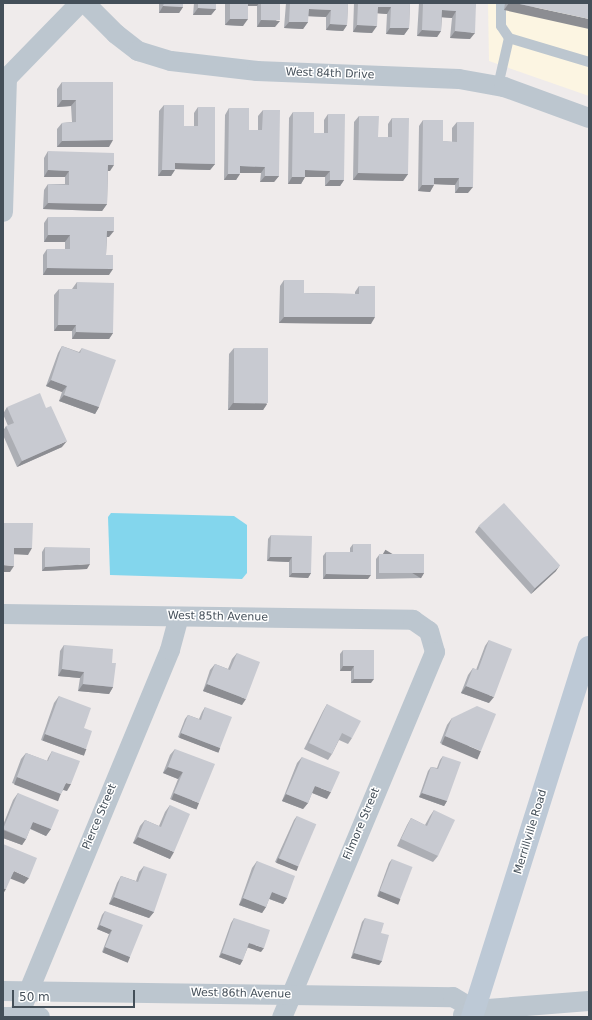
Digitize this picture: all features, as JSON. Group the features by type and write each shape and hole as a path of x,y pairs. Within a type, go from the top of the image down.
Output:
{"street":[{"path":"3,212 5,78 80,3"},
{"name":"West 84th Drive","path":"85,3 116,34 138,51 171,61 257,71 459,79 498,86 589,118"},
{"name":"West 85th Avenue","path":"3,614 414,620 429,631"},
{"name":"Pierce Street","path":"18,1017 170,650 179,617"},
{"name":"Filmore Street","path":"282,1017 435,652 429,631"},
{"name":"Merrillville Road","path":"469,1015 589,647"},
{"name":"West 86th Avenue","path":"3,992 453,997 469,1015"},
{"path":"469,1015 589,1001"},
{"path":"3,1017 40,1017"}],"lane":[{"path":"501,3 501,26 510,38 589,62"},
{"path":"498,86 510,38"}],"shaded area":[{"path":"488,3 589,3 589,96 489,61"}],"water":[{"path":"111,513 234,516 247,525 247,573 242,579 110,575 108,517"}],"building":[{"path":"164,3 183,3 183,7 163,6"},
{"path":"198,3 216,3 216,9 198,8"},
{"path":"230,3 248,3 248,19 230,19"},
{"path":"261,3 280,3 280,20 261,20"},
{"path":"290,3 348,3 347,25 330,24 331,10 309,9 308,22 289,22"},
{"path":"358,3 410,3 409,28 390,28 391,7 378,7 377,26 357,25"},
{"path":"423,3 476,3 475,33 455,31 456,11 442,10 441,31 422,30"},
{"path":"515,3 589,3 589,19"},
{"path":"62,82 113,82 113,140 62,141 62,123 76,122 76,100 62,100"},
{"path":"164,105 184,105 184,126 198,126 198,107 215,107 215,164 175,163 175,170 162,170"},
{"path":"229,108 249,108 249,130 262,130 263,110 280,110 279,176 265,176 265,167 240,166 240,174 228,174"},
{"path":"293,112 314,112 314,133 328,133 328,114 345,114 344,180 330,180 330,171 305,170 305,177 292,177"},
{"path":"359,116 379,116 378,137 392,137 392,118 409,118 408,174 358,173"},
{"path":"423,120 443,120 443,141 457,142 457,122 474,122 473,187 459,187 459,178 434,178 434,185 422,185"},
{"path":"48,151 114,153 114,165 108,165 107,204 48,203 48,184 69,185 69,171 48,170"},
{"path":"48,217 114,217 114,231 107,231 106,255 113,255 113,269 47,268 47,249 70,249 70,235 48,235"},
{"path":"284,280 304,280 304,293 359,294 359,286 375,286 375,317 284,317"},
{"path":"77,282 114,283 113,333 76,332 76,325 58,325 59,289 77,289"},
{"path":"62,346 80,353 82,348 116,360 99,407 64,395 67,386 51,380"},
{"path":"234,348 268,348 268,403 234,403"},
{"path":"40,393 46,408 51,406 67,441 22,461 6,426 14,423 7,407"},
{"path":"504,503 560,565 535,588 479,526"},
{"path":"3,523 33,523 32,548 14,548 14,566 3,565"},
{"path":"271,535 312,536 311,573 292,573 292,557 270,557"},
{"path":"353,544 371,544 371,575 326,574 326,552 353,552"},
{"path":"45,547 90,548 90,564 45,567"},
{"path":"379,554 424,554 424,573 379,573"},
{"path":"489,640 512,649 494,697 466,686 473,668 478,670"},
{"path":"64,645 113,649 112,663 116,663 113,687 83,684 84,672 62,669"},
{"path":"343,650 374,650 374,679 354,679 354,666 343,666"},
{"path":"237,653 260,662 246,699 207,684 215,664 230,670"},
{"path":"59,696 91,708 84,728 92,731 86,749 45,734"},
{"path":"327,704 361,721 352,738 342,733 332,754 309,743"},
{"path":"477,706 496,714 481,751 445,736 452,718"},
{"path":"205,707 232,717 220,748 181,733 188,715 201,720"},
{"path":"175,749 215,764 199,803 174,793 183,772 168,767"},
{"path":"52,751 80,761 71,784 66,783 61,794 17,777 26,753 48,761"},
{"path":"443,756 461,762 447,801 422,793 431,767 438,769"},
{"path":"302,757 340,772 331,792 315,786 308,803 286,794"},
{"path":"18,793 59,810 51,829 33,822 26,839 3,829"},
{"path":"170,805 190,814 174,852 138,837 145,820 161,827"},
{"path":"434,810 455,820 438,856 401,839 411,818 427,826"},
{"path":"297,816 316,824 298,867 279,858"},
{"path":"3,844 37,858 29,878 14,871 6,889 3,888"},
{"path":"392,859 413,867 400,899 380,891"},
{"path":"257,861 295,876 287,898 272,892 266,907 243,898"},
{"path":"144,866 167,874 154,912 114,897 121,876 138,882"},
{"path":"105,911 143,925 130,957 105,947 112,930 100,925"},
{"path":"234,918 270,930 264,948 249,943 243,960 222,953"},
{"path":"365,918 384,923 381,933 389,935 382,961 354,953"}]}
